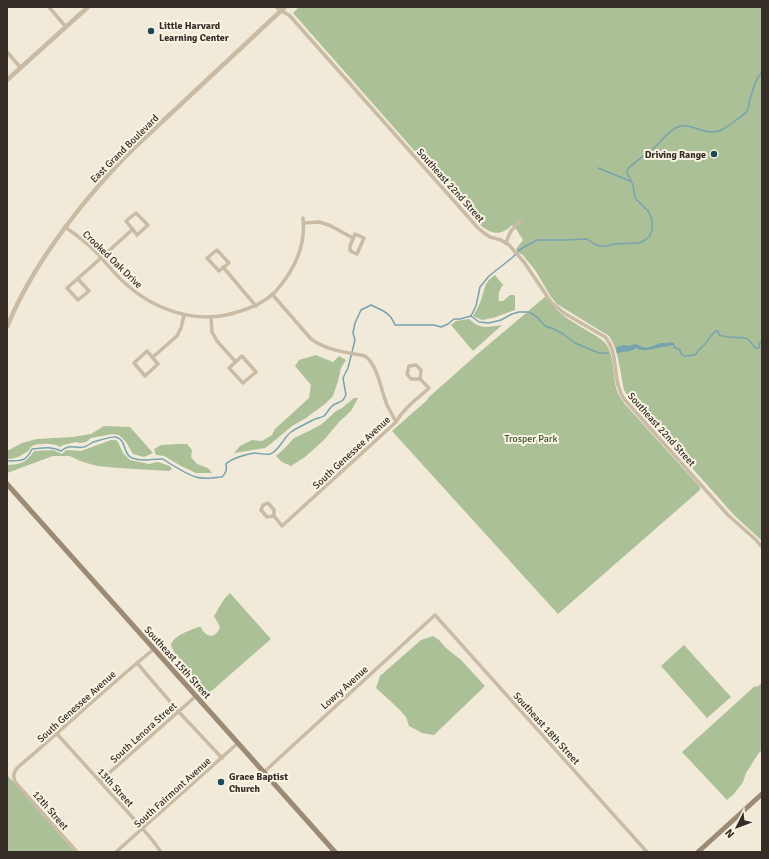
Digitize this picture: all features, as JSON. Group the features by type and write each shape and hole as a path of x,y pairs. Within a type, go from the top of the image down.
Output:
{"main road":[{"name":"Southeast 15th Street","path":"7,484 335,852"},
{"path":"698,852 762,794"}],"street":[{"path":"48,7 66,27"},
{"path":"7,80 88,7"},
{"name":"Southeast 22nd Street","path":"276,7 283,9 290,16 478,228 490,237 506,243 520,257 551,302 564,313 605,337 610,342 620,393 728,515 762,547"},
{"name":"East Grand Boulevard","path":"7,327 14,310 47,253 95,189 135,147 283,9"},
{"path":"7,52 21,68"},
{"path":"136,212 148,225 137,235 133,229 126,221 136,212"},
{"name":"Crooked Oak Drive","path":"65,227 82,238 126,285 145,299 166,309 184,315 211,317 236,313 256,306 263,302 283,283 296,262 302,243 304,232 303,218"},
{"path":"304,223 319,222 329,225 353,238"},
{"path":"506,243 510,232 515,225 520,222"},
{"path":"78,279 88,291 78,300 67,288 133,229"},
{"path":"355,234 364,238 357,254 350,250 353,238 355,234"},
{"path":"217,250 229,262 223,267 219,271 207,258 217,250"},
{"path":"223,267 256,306"},
{"path":"272,294 311,339 318,344 334,350 369,358 387,405 396,422"},
{"path":"153,357 177,336 181,328 184,315"},
{"path":"211,317 212,332 235,361"},
{"path":"147,351 153,357 158,364 145,376 134,363 147,351"},
{"path":"242,356 256,372 243,383 229,368 235,361 242,356"},
{"path":"416,365 421,370 420,379 411,379 407,374 409,366 416,365"},
{"name":"South Genessee Avenue","path":"274,516 282,526 396,422 404,410 429,388 420,379"},
{"name":"Lowry Avenue","path":"264,772 435,615"},
{"name":"Southeast 18th Street","path":"435,615 647,852"},
{"name":"South Genessee Avenue","path":"13,777 17,768 58,734 154,649"},
{"path":"137,663 178,712 222,758"},
{"name":"South Lenora Street","path":"100,781 196,696"},
{"name":"13th Street","path":"58,734 143,829 161,852"},
{"name":"South Fairmont Avenue","path":"116,852 238,743"},
{"name":"12th Street","path":"13,777 15,782 77,852"}],"green space":[{"path":"299,7 762,7 762,541 734,515 627,395 624,390 615,347 609,336 557,304 551,297 535,270 516,249 523,240 512,225 508,229 496,233 479,224 293,13"},
{"path":"495,275 503,285 499,292 499,301 503,301 510,295 514,295 515,310 493,318 482,320 473,316 485,286"},
{"name":"Trosper Park","path":"546,296 564,316 597,336 606,344 611,353 617,389 624,403 700,487 700,490 558,614 392,431 474,357"},
{"path":"469,319 477,325 484,327 502,325 473,351 451,325 456,321"},
{"path":"316,355 333,362 339,356 346,360 341,368 333,396 325,404 292,426 265,448 234,453 240,446 252,440 262,441 272,435 275,429 309,398 311,385 295,366 299,360"},
{"path":"354,398 358,398 351,411 339,422 324,440 305,457 291,466 282,462 276,456 294,438 322,424 336,411"},
{"path":"104,426 130,427 153,453 144,457 133,454 126,442 119,435 112,434 91,438 86,442 76,442 60,447 51,444 35,445 20,456 7,459 7,451 22,443 37,439 73,437 91,434"},
{"path":"111,440 116,440 118,442 123,453 130,460 149,464 158,462 170,466 172,469 169,471 97,466 80,461 70,456 53,456 7,473 7,465 23,462 29,458 34,451 53,450 62,454 66,450 81,451"},
{"path":"187,444 192,450 191,457 197,464 208,468 212,473 196,473 164,456 156,455 154,449 161,445"},
{"path":"230,593 271,639 208,694 201,684 191,676 187,667 174,652 171,645 178,636 198,627 201,627 207,635 212,636 216,634 220,627 214,616"},
{"path":"433,636 461,660 485,686 434,735 422,733 409,726 406,717 376,688 380,676 421,640"},
{"path":"684,645 731,697 707,718 661,666"},
{"path":"762,683 762,750 746,773 743,782 734,794 727,800 682,752 755,686 757,687"},
{"path":"7,775 75,852 7,852"}],"water":[{"path":"673,342 673,345 650,350 636,348 634,350 617,353 616,347 635,344 646,348 660,343"}],"waterway":[{"path":"7,461 25,459 32,449 50,448 61,451 67,447 84,447 93,442 116,437 122,441 127,454 132,458 144,460 163,459 188,474 199,478 206,478 222,477 226,471 226,464 231,460 247,454 270,454 279,447 291,432 314,419 324,416 332,406 344,399 346,395 343,378 348,368 355,340 353,333 355,323 361,310 371,305 391,317 395,325 434,325 441,327 454,319 471,316 476,306 480,287 489,276 513,257 519,250 537,240 587,239 596,245 608,246 614,244 639,243 649,237 652,230 652,219 648,211 635,198 633,185 627,170 635,162 651,151 677,127 686,126 712,132 723,129 735,121 747,111 755,82 762,72"},
{"path":"598,168 630,181"},
{"path":"471,316 479,322 489,323 501,320 519,312 529,312 537,317 545,326 563,334 575,343 599,353 608,353"},
{"path":"673,344 674,347 680,350 681,354 685,356 695,355 716,331 718,331 719,335 727,337 746,338 755,348 759,348 760,342 762,342"}],"place":[{"name":"Little Harvard Learning Center","path":"151,31"},
{"name":"Driving Range","path":"714,154"},
{"name":"Grace Baptist Church","path":"221,782"}]}
